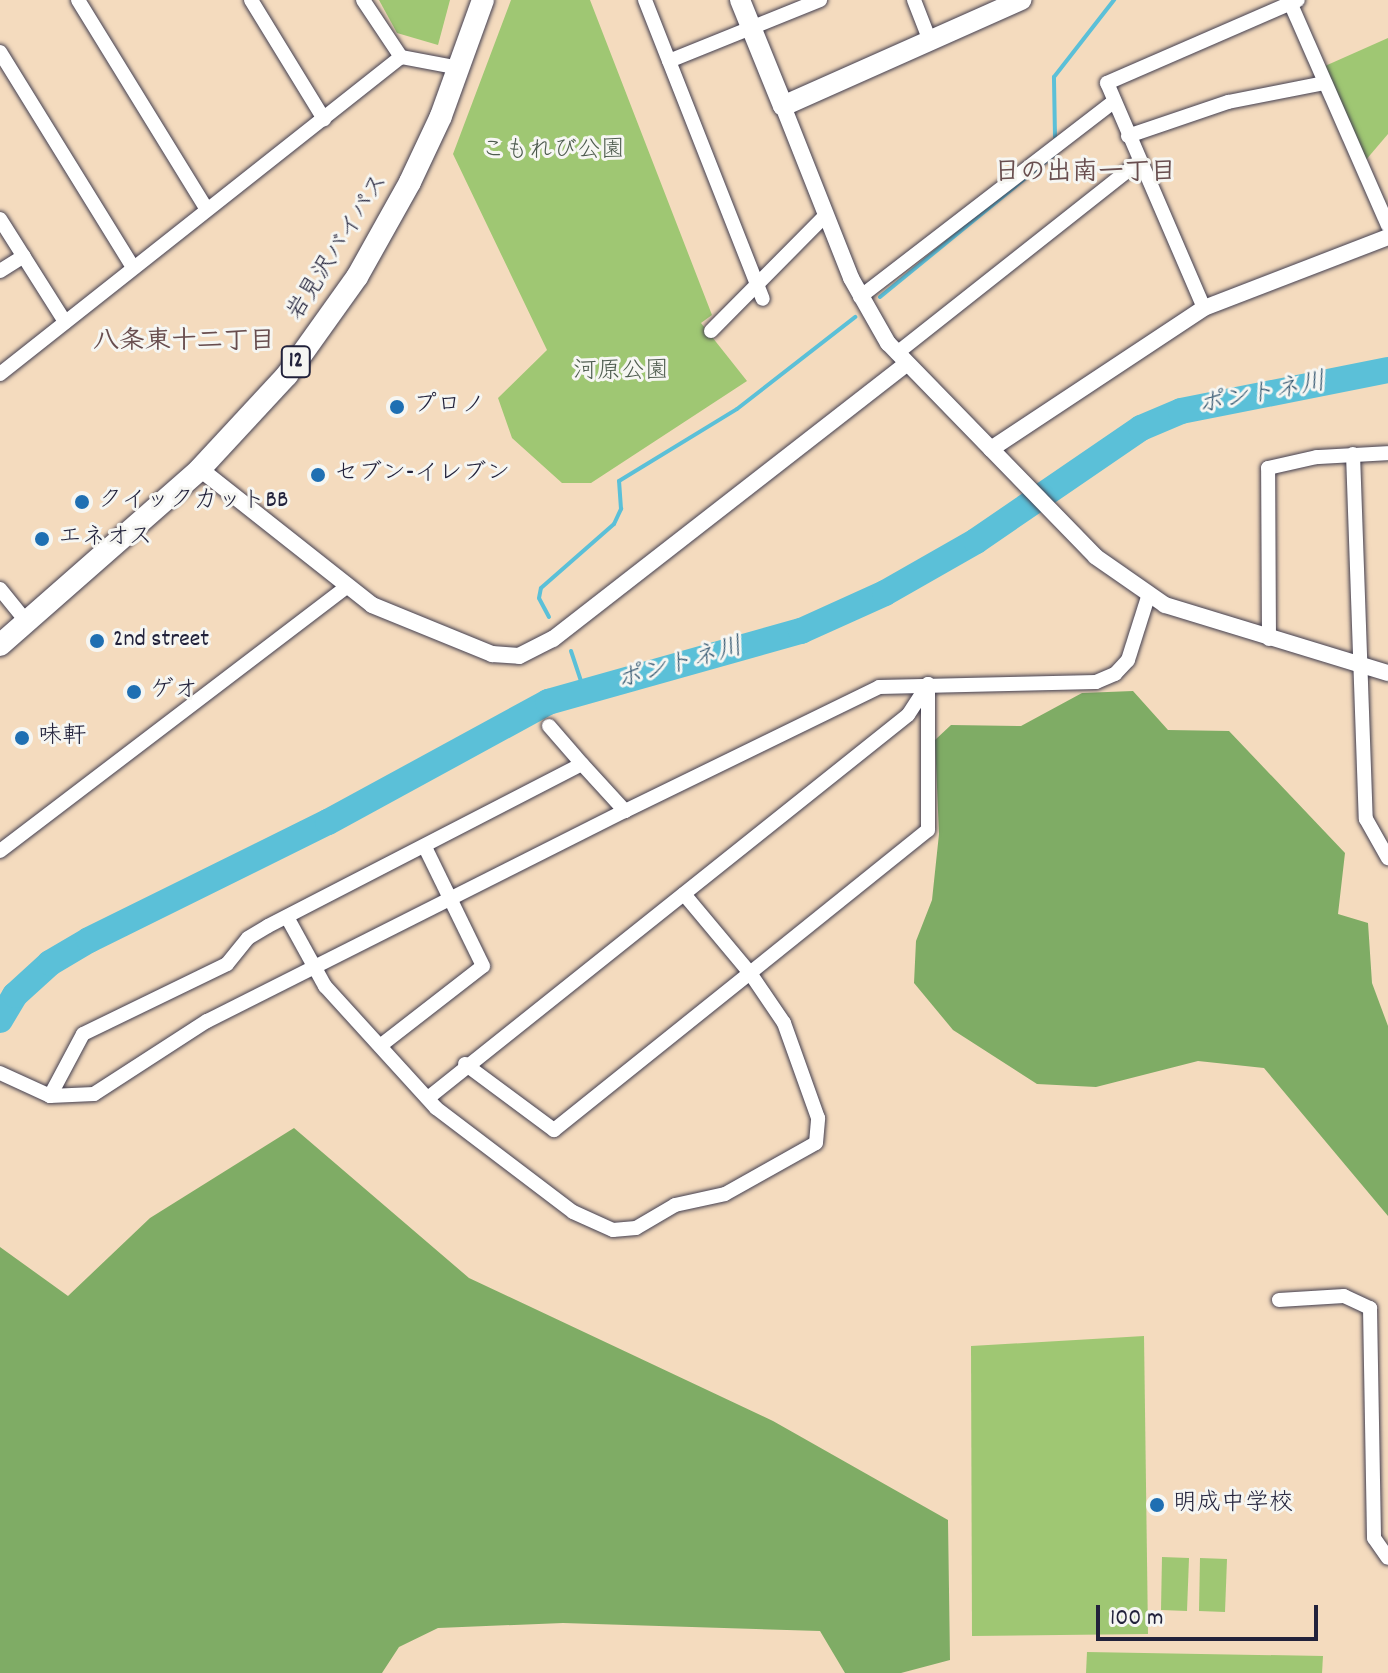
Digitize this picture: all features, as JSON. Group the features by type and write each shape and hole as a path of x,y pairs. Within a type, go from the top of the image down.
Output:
{"highway":[{"name":"岩見沢バイパス","path":"0,645 200,469 287,375 357,277 410,182 460,68 483,0"}],"main road":[{"path":"740,0 783,106 1021,0"}],"street":[{"path":"78,0 207,210"},
{"path":"251,0 324,119"},
{"path":"363,0 401,57 460,68"},
{"path":"645,0 760,292"},
{"path":"669,61 820,0"},
{"path":"914,0 930,41"},
{"path":"1204,308 1107,83 1292,1 1388,225"},
{"path":"0,52 133,267"},
{"path":"0,374 401,57"},
{"path":"1128,136 1228,102 1325,83"},
{"path":"860,297 1113,102"},
{"path":"783,106 860,297 902,358 1108,567 1148,597 1269,639 1388,673"},
{"path":"200,469 347,587 396,617 492,654 519,656 536,650 902,358 1139,162"},
{"path":"711,331 760,292 825,216"},
{"path":"0,219 65,322"},
{"path":"991,449 1204,308 1388,237"},
{"path":"0,271 24,256"},
{"path":"1269,639 1268,468 1353,454 1388,453"},
{"path":"1353,454 1358,664 1366,819 1388,858"},
{"path":"0,851 347,587"},
{"path":"0,589 26,621"},
{"path":"0,1073 50,1096 94,1094 176,1038 866,691 928,684 1107,679 1128,660 1148,597"},
{"path":"428,1098 465,1064 908,715 928,684"},
{"path":"465,1064 554,1130 928,830 928,684"},
{"path":"549,726 625,811"},
{"path":"50,1096 83,1034 227,964 248,938 582,764"},
{"path":"380,1046 483,966 425,847"},
{"path":"287,917 314,969 428,1098 573,1212 605,1228 636,1228 675,1205 725,1194 816,1143 819,1133 784,1023 750,973 684,894"},
{"path":"1279,1300 1344,1296 1361,1300 1370,1308 1374,1538 1388,1558"}],"green space":[{"path":"379,0 450,0 438,45 397,33"},
{"name":"こもれび公園","path":"511,0 590,0 712,315 701,323 747,381 591,483 562,483 512,438 498,398 547,350 453,154"},
{"path":"1388,38 1388,134 1365,161 1325,66"},
{"path":"1133,691 1168,730 1229,731 1345,853 1338,914 1368,923 1372,983 1388,1026 1388,1216 1264,1068 1198,1061 1096,1087 1037,1084 953,1030 914,983 916,941 932,900 939,834 935,740 951,725 1021,726 1082,693"},
{"path":"294,1128 469,1278 773,1421 948,1520 950,1660 901,1673 845,1673 820,1631 563,1623 438,1628 399,1647 382,1673 0,1673 0,1247 68,1296 150,1218"},
{"path":"1144,1336 1148,1634 972,1636 971,1346"},
{"path":"1162,1557 1189,1558 1187,1611 1161,1610"},
{"path":"1200,1558 1227,1559 1225,1612 1199,1611"},
{"path":"1087,1652 1323,1656 1322,1673 1086,1673"}],"waterway":[{"path":"1055,137 1054,77 1114,0"},
{"path":"880,297 1055,154"},
{"path":"549,617 539,598 541,588 614,524 621,509 619,481 737,409 855,317"},
{"name":"ポントネ川","path":"0,1020 15,995 50,963 89,940 328,822 548,702 801,631 885,593 976,541 1141,428 1181,411 1388,370"},
{"path":"571,651 584,690"}],"place":[{"name":"プロノ","path":"397,407"},
{"name":"セブン-イレブン","path":"318,475"},
{"name":"クイックカットBB","path":"82,502"},
{"name":"エネオス","path":"42,539"},
{"name":"2nd street","path":"97,641"},
{"name":"ゲオ","path":"134,692"},
{"name":"味軒","path":"22,738"},
{"name":"明成中学校","path":"1157,1505"}],"district":[{"name":"日の出南一丁目","path":"1085,174"},
{"name":"八条東十二丁目","path":"184,343"}],"park label":[{"name":"河原公園","path":"621,373"}]}
